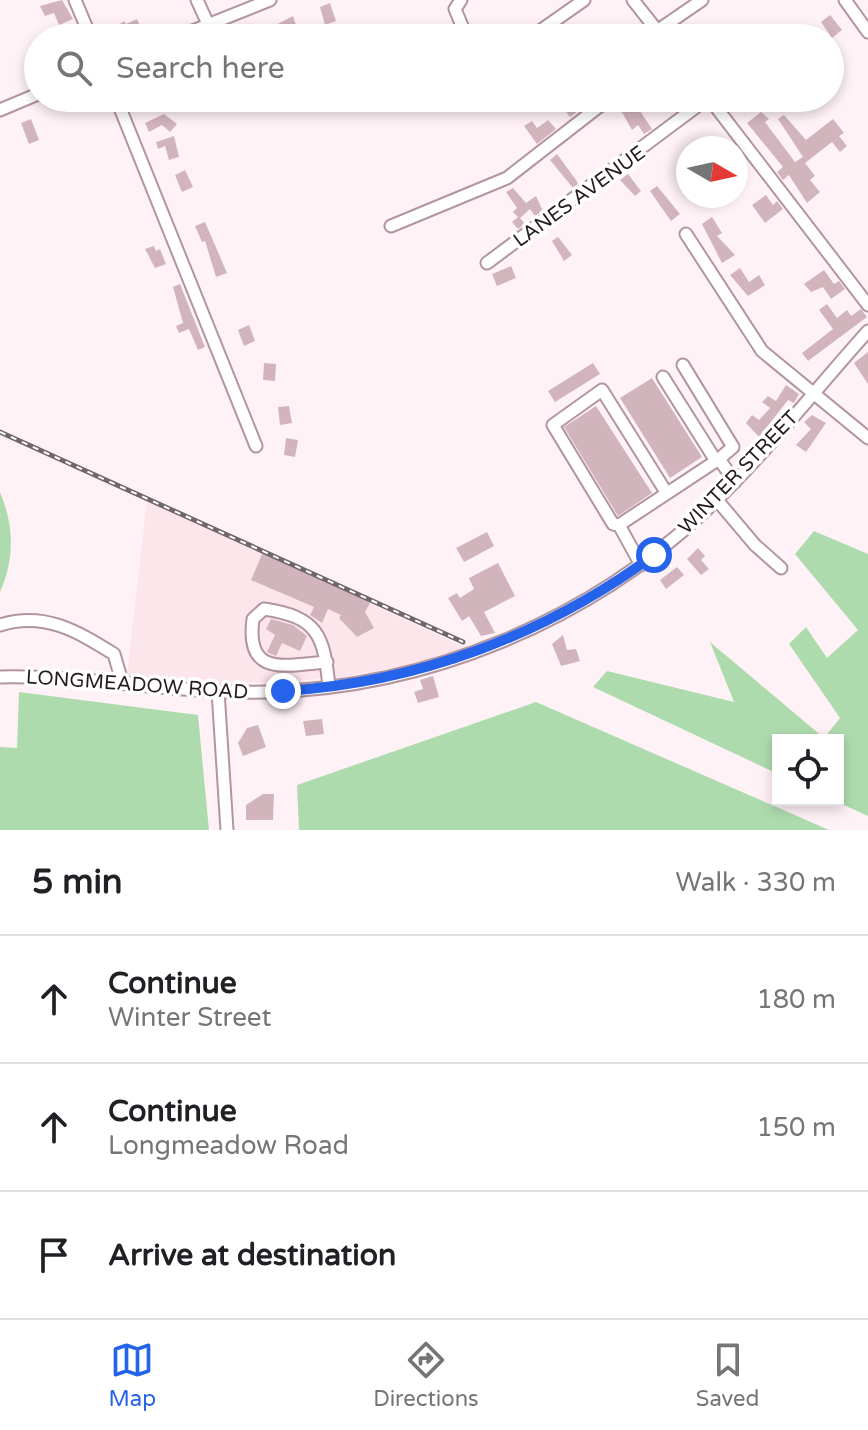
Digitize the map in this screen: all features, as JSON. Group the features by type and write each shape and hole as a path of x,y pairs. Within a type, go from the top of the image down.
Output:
{"street":[{"path":"75,0 85,24"},
{"path":"197,0 208,24 270,0"},
{"path":"461,0 455,9 461,24"},
{"path":"546,24 568,4 584,0"},
{"path":"633,0 652,24"},
{"path":"673,24 702,0"},
{"path":"845,0 868,32"},
{"path":"0,109 24,100"},
{"path":"122,112 256,446"},
{"path":"391,226 507,178 592,112"},
{"name":"LANES AVENUE","path":"487,263 689,112"},
{"path":"719,112 868,305"},
{"path":"686,234 762,351 868,438"},
{"name":"WINTER STREET","path":"462,656 541,624 641,565 735,482 868,331"},
{"path":"666,492 602,390 553,425 613,524 619,525 733,447 683,365"},
{"path":"663,377 735,482"},
{"path":"717,500 755,545 781,568"},
{"path":"619,525 641,565"},
{"path":"327,662 271,667 262,662 250,638 253,619 264,609 294,613 315,628 327,662 329,687"},
{"path":"0,625 23,619 62,625 114,654 121,678 128,684"},
{"name":"LONGMEADOW ROAD","path":"0,677 218,691 329,687 390,677 462,656"},
{"path":"218,691 227,830"}],"shaded area":[{"path":"147,500 468,649 408,665 337,678 218,684 127,675"}],"green space":[{"path":"0,492 8,517 11,542 8,567 0,592"},
{"path":"814,531 868,554 868,816 844,805 844,734 827,734 840,718 789,644 806,627 827,658 858,630 795,554"},
{"path":"710,642 819,734 772,734 772,771 593,687 607,671 734,702"},
{"path":"19,692 198,715 209,830 0,830 0,747 17,748"},
{"path":"536,702 829,830 299,830 297,785"}],"building":[{"path":"62,0 73,19 59,24 54,13 45,16 40,6"},
{"path":"330,3 336,21 325,24 320,7"},
{"path":"830,15 837,24 822,24"},
{"path":"293,16 296,24 278,24"},
{"path":"622,112 641,112 652,129 644,134 638,125 632,130"},
{"path":"761,112 769,119 765,122 795,162 803,157 778,119 784,115 806,140 833,119 844,133 839,136 847,146 840,152 832,142 805,163 815,176 810,180 820,192 807,203 789,175 783,180 777,172 783,167 747,123"},
{"path":"164,114 177,124 170,132 162,125 149,132 145,123"},
{"path":"31,119 39,140 29,144 21,123"},
{"path":"548,120 556,129 537,144 524,126 532,121 537,128"},
{"path":"174,136 179,157 169,160 165,146 158,149 156,142"},
{"path":"557,154 578,184 573,188 550,160"},
{"path":"185,170 193,187 182,192 175,175"},
{"path":"628,174 641,191 635,196 620,180"},
{"path":"657,186 680,214 671,221 650,191"},
{"path":"513,188 526,203 536,196 543,211 535,216 530,209 520,218 525,224 518,229 512,222 518,217 513,212 517,208 506,192"},
{"path":"766,195 773,205 777,201 783,209 765,223 752,205"},
{"path":"712,217 722,233 717,236 735,255 722,263 702,224"},
{"path":"205,222 227,273 216,277 205,241 202,242 195,226"},
{"path":"558,237 572,255 564,261 552,241"},
{"path":"154,246 156,251 160,249 166,264 155,268 145,249"},
{"path":"511,266 516,278 497,286 492,274"},
{"path":"740,268 749,282 759,275 765,285 748,296 730,275"},
{"path":"824,270 834,284 839,281 845,289 831,299 823,287 811,292 804,284"},
{"path":"180,284 205,347 198,350 189,329 179,333 176,326 183,323 173,287"},
{"path":"827,304 837,318 847,310 851,316 861,309 867,317 808,361 802,353 833,329 819,310"},
{"path":"249,325 255,341 244,346 238,330"},
{"path":"868,352 868,384 854,363"},
{"path":"264,363 276,364 275,381 263,380"},
{"path":"593,363 600,374 555,402 548,391"},
{"path":"652,378 702,457 670,478 620,398"},
{"path":"786,385 799,394 794,403 788,400 759,437 746,423 752,415 759,420 770,408 762,402 768,396 776,401"},
{"path":"289,406 292,423 280,425 278,407"},
{"path":"596,406 652,493 618,516 564,427"},
{"path":"812,415 826,423 806,452 796,445 811,429 804,422"},
{"path":"286,438 298,440 295,457 284,455"},
{"path":"487,532 494,546 464,562 456,548"},
{"path":"698,548 705,556 701,560 709,569 701,575 687,559"},
{"path":"263,552 363,597 370,603 365,612 374,628 357,637 339,618 341,615 328,609 322,623 310,615 314,607 251,580"},
{"path":"498,563 515,596 484,612 495,633 481,636 469,616 462,621 448,598 457,593 460,598 474,589 469,578"},
{"path":"677,567 684,575 666,589 660,580"},
{"path":"271,619 293,625 307,636 300,651 282,643 276,656 267,652 275,635 266,629"},
{"path":"563,635 567,650 576,649 580,661 561,666 552,644"},
{"path":"433,676 439,697 418,703 414,692 423,689 420,680"},
{"path":"322,719 324,734 306,736 303,721"},
{"path":"258,725 266,747 243,756 238,743 247,728"},
{"path":"263,794 274,794 273,820 246,820 246,805"}],"railway":[{"path":"0,432 463,642"}],"route":[{"path":"283,691 390,677 482,649 561,613 654,555"}]}
